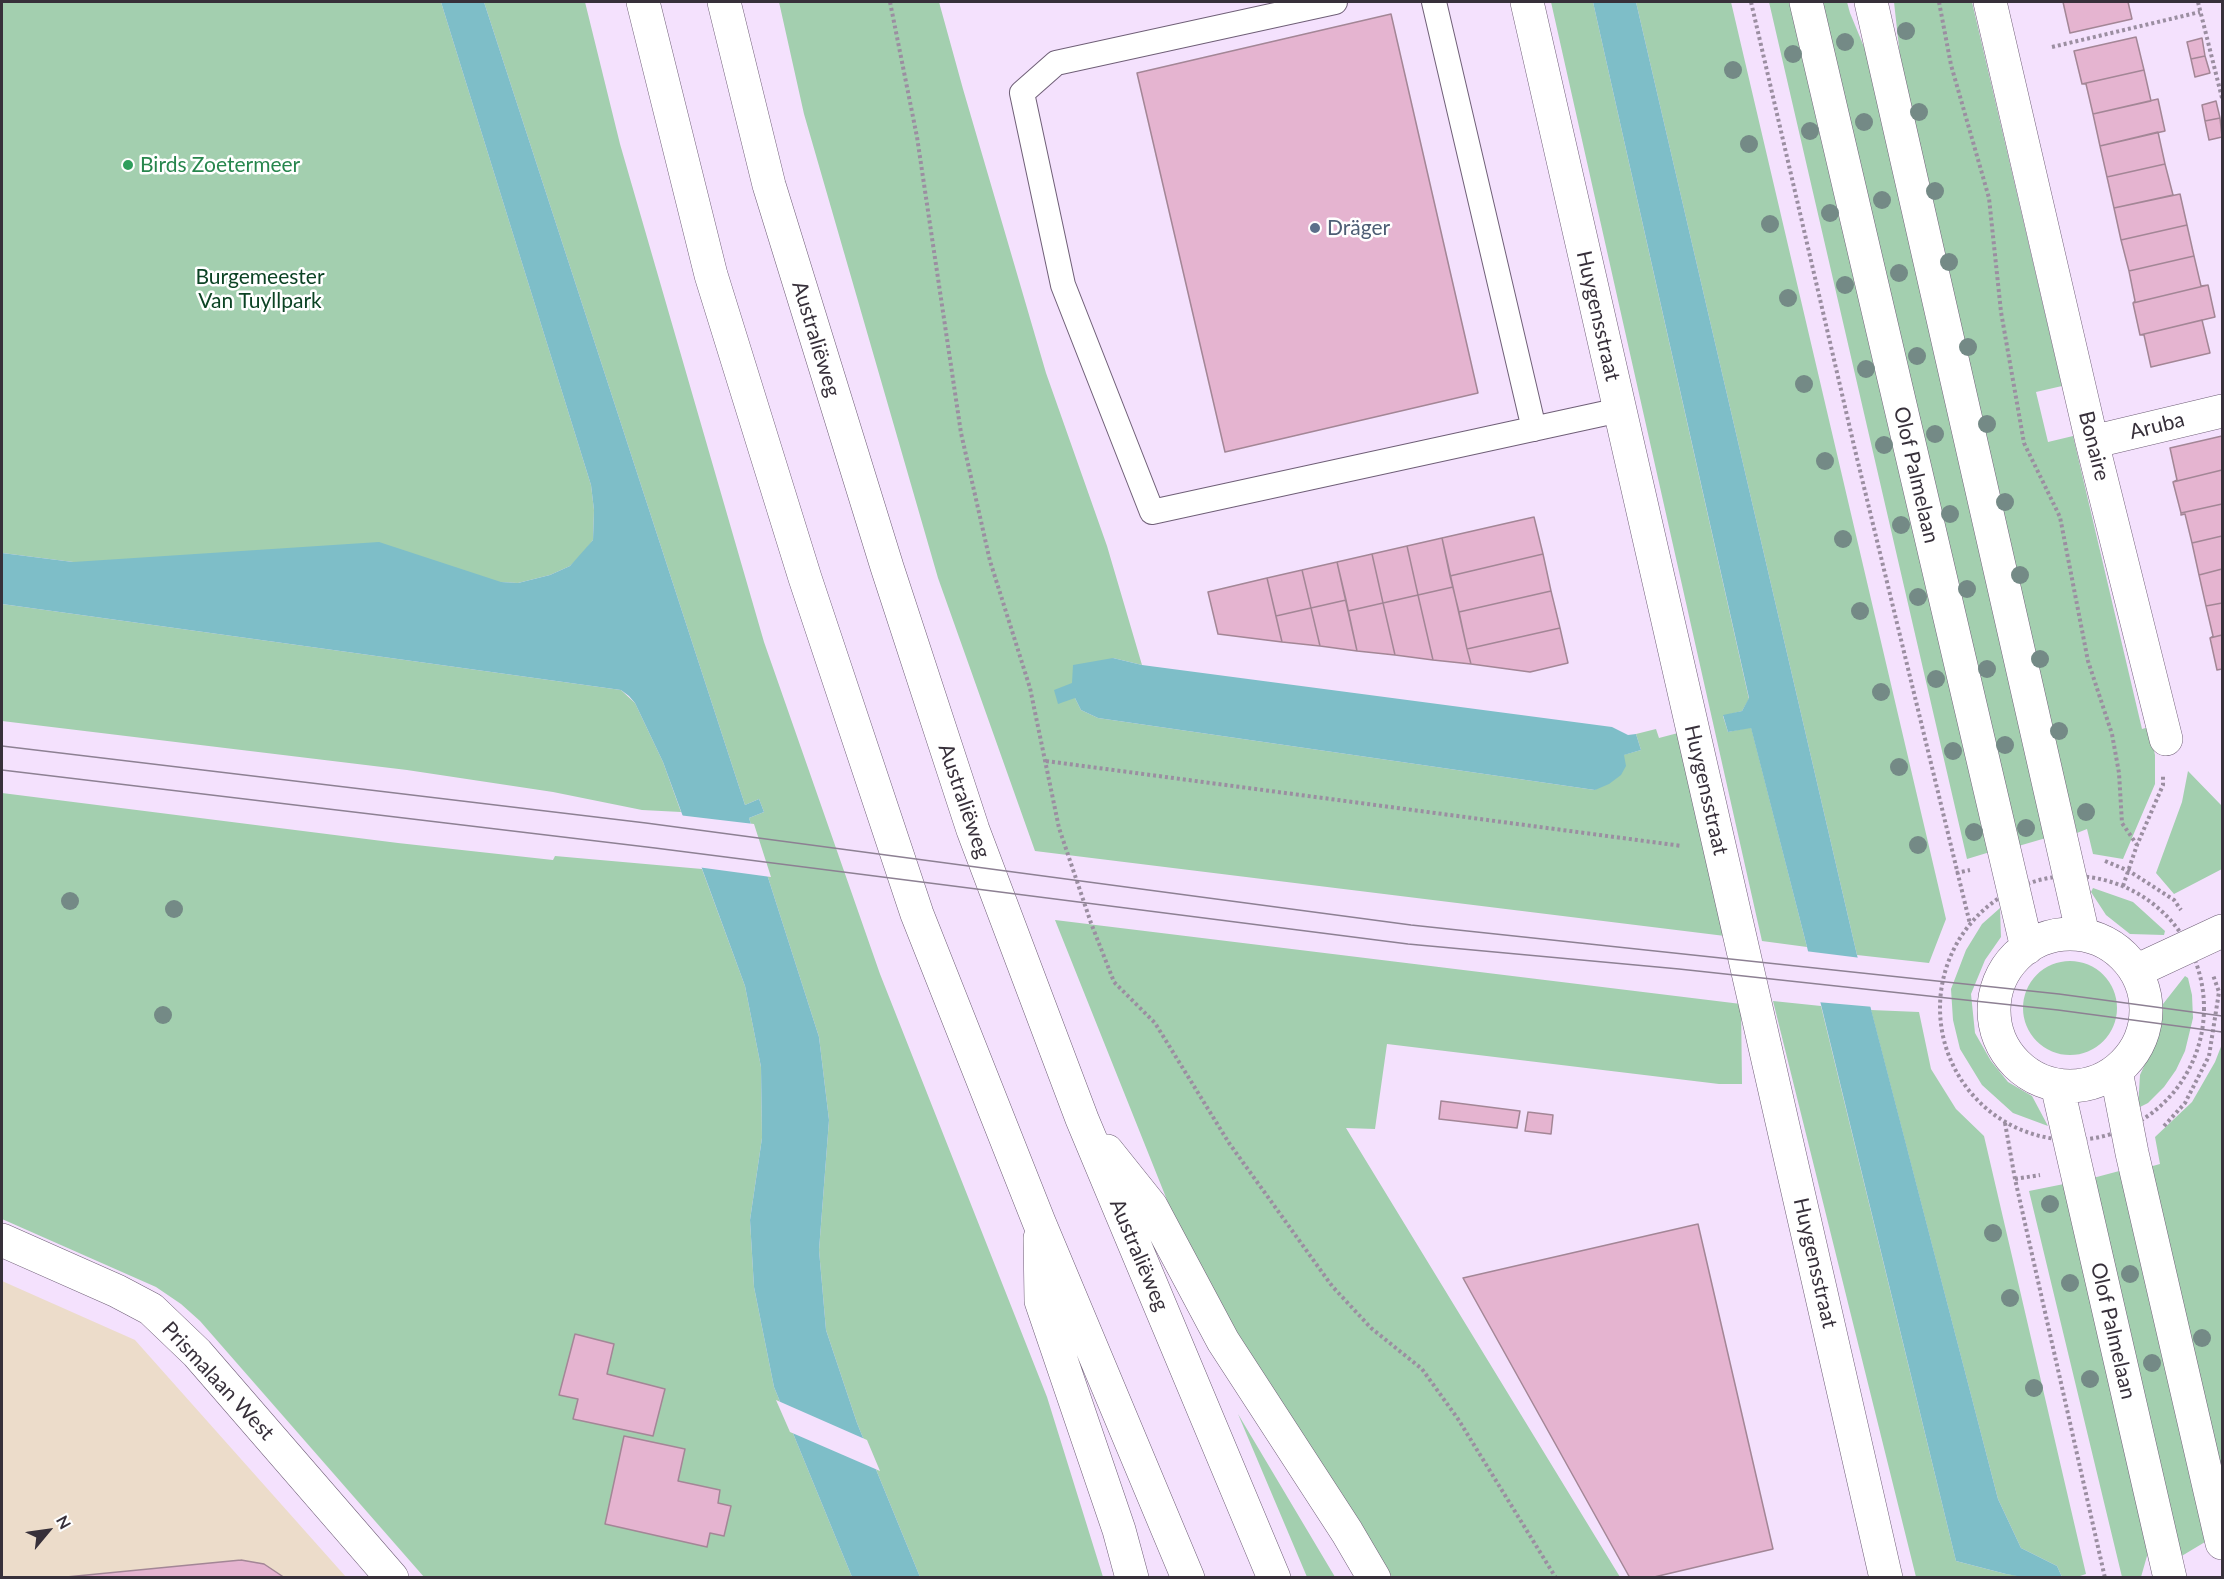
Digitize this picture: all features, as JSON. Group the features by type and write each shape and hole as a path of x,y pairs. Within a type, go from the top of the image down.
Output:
{"street":[{"path":"643,2 711,275 805,578 917,914 1039,1222 1188,1578"},
{"name":"Australiëweg","path":"724,2 769,185 887,567 973,830 1082,1119 1274,1578"},
{"name":"Huygensstraat","path":"1527,2 1886,1578"},
{"name":"Olof Palmelaan","path":"1806,2 2027,948"},
{"path":"1871,2 2082,935"},
{"name":"Bonaire","path":"1990,2 2092,442 2166,739"},
{"name":"Aruba","path":"2092,442 2223,411"},
{"path":"2136,971 2223,932"},
{"path":"2082,935 2099,939 2113,947 2136,971 2143,988 2146,1006 2145,1025 2139,1043 2116,1071 2087,1084 2056,1085 2021,1068 2008,1053 1999,1035 1994,1016 1996,997 2002,977 2012,961 2027,948 2039,940 2053,936 2082,935"},
{"path":"2116,1071 2127,1128 2223,1543"},
{"name":"Olof Palmelaan","path":"2056,1085 2170,1578"},
{"path":"1082,1119 1151,1206 1223,1341 1347,1532 1374,1578"},
{"path":"1039,1222 1041,1301 1112,1509 1132,1578"},
{"name":"Prismalaan West","path":"2,1240 152,1310 197,1353 392,1578"}],"lane":[{"path":"1335,2 1056,63 1023,93 1063,285 1152,512 1620,410"},
{"path":"1434,2 1534,429"}],"path":[{"path":"890,2 917,137 961,433 990,561 1030,688 1059,828 1091,923 1114,982 1155,1023 1229,1143 1332,1286 1371,1328 1422,1369 1458,1419 1556,1578"},
{"path":"1751,2 1855,450 1970,924"},
{"path":"1939,2 1952,65 1989,198 2001,312 2024,443 2060,517 2088,661 2112,734 2119,773 2122,823 2137,845"},
{"path":"2198,2 2223,98"},
{"path":"2052,47 2200,12"},
{"path":"2123,886 2137,845 2163,784 2166,739"},
{"path":"1046,761 1720,851"},
{"path":"2069,875 2106,879 2144,896 2162,910 2178,928 2190,947 2204,990 2205,1012 2196,1056 2186,1076 2173,1094 2157,1110 2127,1128 2108,1136 2088,1139 2068,1140 2036,1135 2005,1122 1979,1101 1954,1067 1945,1043 1940,1018 1941,993 1946,968 1955,945 1970,924 1990,904 2013,889 2050,877 2069,875"},
{"path":"2005,1122 2018,1191 2105,1578"}],"shaded area":[{"path":"441,2 484,2 745,805 759,799 764,812 749,818 819,1037 829,1120 819,1250 826,1330 857,1423 920,1577 852,1577 774,1387 754,1287 750,1220 762,1138 761,1067 745,986 663,762 635,703 629,696 621,690 2,604 2,553 73,562 379,542 501,582 518,583 550,575 570,566 593,540 594,510 591,485"},
{"path":"1593,2 1636,2 1857,955 1998,1499 2021,1548 2057,1566 2062,1577 2028,1578 1956,1561 1807,947 1751,728 1728,732 1723,715 1742,711 1749,698"},
{"path":"1113,658 1142,665 1612,727 1628,735 1636,734 1641,750 1624,755 1626,766 1621,775 1595,790 1098,718 1081,710 1075,698 1058,704 1054,690 1072,683 1073,665"},
{"path":"2,1281 135,1340 346,1577 2,1578"}],"green space":[{"name":"Burgemeester Van Tuyllpark","path":"2,2 441,2 591,485 594,510 593,540 581,556 570,566 550,575 518,583 73,562 2,553"},
{"path":"484,2 585,2 620,144 764,642 880,974 1047,1397 1103,1577 920,1577 857,1423 826,1330 819,1250 829,1120 819,1037 749,818 764,812 759,799 745,805"},
{"path":"779,2 939,2 1046,373 1107,546 1142,665 1113,658 1075,698 1081,710 1098,718 1595,790 1623,755 1641,750 1636,734 1656,729 1659,738 1678,733 1725,936 1035,851 938,578 804,114"},
{"path":"1551,2 1593,2 1749,699 1742,711 1723,716 1728,732 1751,727 1807,947 1762,941"},
{"path":"1636,2 1731,2 1946,919 1929,963 1857,955"},
{"path":"1769,2 1797,2 1990,852 1967,859"},
{"path":"1820,2 1847,2 1876,76 2046,838 2015,847"},
{"path":"1894,2 1972,2 2062,386 2036,392 2048,442 2073,436 2142,729 2149,727 2155,755 2155,784 2123,859 2093,854 2087,829 2077,833 1907,120"},
{"path":"2,604 621,690 635,703 663,762 681,812 642,810 553,792 407,770 2,721"},
{"path":"2188,771 2222,804 2222,869 2174,894 2156,873 2182,802"},
{"path":"2,793 398,843 553,860 555,856 702,869 745,986 761,1067 762,1138 750,1220 754,1287 774,1387 852,1577 424,1577 200,1321 181,1304 156,1287 2,1219"},
{"path":"2093,888 2133,902 2165,931 2164,935 2130,934 2106,915 2091,892"},
{"path":"2000,908 2001,937 1985,960 1971,994 1975,1033 1991,1061 2008,1082 2032,1096 2048,1126 2013,1113 1982,1085 1960,1049 1953,1020 1951,989 1966,950 1982,924"},
{"path":"1055,920 1741,1004 1742,1084 1719,1084 1387,1044 1375,1129 1346,1128 1620,1577 1392,1577 1295,1438 1175,1220"},
{"path":"2070,961 2088,965 2103,975 2113,990 2117,1008 2113,1026 2103,1041 2088,1051 2070,1055 2052,1051 2037,1041 2027,1026 2023,1008 2027,990 2037,975 2052,965"},
{"path":"2185,976 2188,978 2192,995 2193,1018 2185,1051 2164,1087 2148,1103 2138,1108 2140,1075 2160,1031 2163,1004"},
{"path":"1773,1001 1821,1006 1956,1561 2006,1574 2028,1577 1916,1577"},
{"path":"1871,1010 1919,1012 1931,1069 1956,1109 1984,1136 2086,1574 2077,1577 2062,1577 2057,1566 2021,1548 1998,1499"},
{"path":"2222,1044 2222,1474 2149,1167 2160,1164 2155,1137 2192,1102 2215,1062"},
{"path":"2123,1170 2205,1542 2180,1557 2093,1178"},
{"path":"2064,1184 2151,1542 2141,1577 2122,1577 2029,1191"},
{"path":"1238,1414 1335,1577 1307,1577"}],"pier":[{"path":"678,815 754,824 771,877 697,867"},
{"path":"1805,951 1861,958 1874,1007 1817,1002"},
{"path":"776,1400 867,1440 880,1471 790,1432"}],"building":[{"path":"2063,2 2128,2 2132,19 2070,33"},
{"path":"1391,14 1478,393 1225,452 1137,73"},
{"path":"2136,37 2144,70 2082,84 2074,51"},
{"path":"2202,38 2205,56 2191,59 2187,42"},
{"path":"2205,56 2210,73 2195,77 2191,59"},
{"path":"2144,70 2151,101 2093,114 2086,84 2082,84"},
{"path":"2158,99 2165,131 2100,146 2093,114"},
{"path":"2216,101 2220,118 2205,121 2202,105"},
{"path":"2220,118 2222,137 2209,140 2205,121"},
{"path":"2158,132 2165,164 2107,177 2100,146"},
{"path":"2165,164 2173,195 2114,208 2107,177"},
{"path":"2180,194 2187,225 2121,240 2114,208"},
{"path":"2187,225 2194,256 2129,271 2121,240"},
{"path":"2194,256 2201,286 2208,285 2133,303 2135,301 2129,271"},
{"path":"2208,285 2215,317 2140,335 2133,303"},
{"path":"2202,320 2210,353 2151,367 2144,335 2140,335"},
{"path":"2222,436 2222,470 2173,482 2177,480 2170,448"},
{"path":"2222,470 2222,504 2181,513 2173,482"},
{"path":"2222,504 2222,536 2192,543 2185,514 2181,515 2181,513"},
{"path":"1534,517 1543,554 1450,576 1442,538"},
{"path":"2222,536 2222,569 2199,575 2192,543"},
{"path":"1442,538 1453,587 1418,595 1407,546"},
{"path":"1407,546 1418,595 1383,603 1372,554"},
{"path":"1372,554 1383,603 1348,611 1337,562"},
{"path":"1543,554 1551,591 1459,612 1450,576"},
{"path":"1337,562 1346,600 1311,608 1302,570"},
{"path":"2222,569 2222,603 2206,606 2199,575"},
{"path":"1302,570 1311,608 1276,616 1267,578"},
{"path":"1267,578 1282,642 1218,634 1208,592"},
{"path":"1453,587 1471,664 1433,660 1418,595"},
{"path":"1551,591 1560,628 1467,649 1459,612"},
{"path":"1418,595 1433,660 1395,655 1383,603"},
{"path":"1346,600 1357,651 1320,646 1311,608"},
{"path":"1383,603 1395,655 1357,651 1348,611"},
{"path":"2222,603 2222,635 2210,638 2213,636 2206,606"},
{"path":"1311,608 1320,646 1282,642 1276,616"},
{"path":"1560,628 1568,663 1530,672 1471,664 1467,649"},
{"path":"2222,635 2222,669 2217,670 2210,638"},
{"path":"1441,1101 1520,1111 1517,1128 1439,1119"},
{"path":"1528,1112 1553,1115 1551,1134 1525,1131"},
{"path":"1698,1224 1773,1549 1650,1578 1630,1578 1463,1278"},
{"path":"575,1334 614,1344 607,1374 665,1389 653,1436 573,1419 578,1399 559,1395"},
{"path":"624,1436 685,1449 678,1481 720,1490 718,1503 731,1506 724,1536 710,1533 707,1547 605,1524"},
{"path":"241,1560 264,1564 285,1578 56,1578"}],"tram line":[{"path":"2,746 646,823 1411,925 2059,994 2222,1016"},
{"path":"2,770 655,848 1408,944 1679,969 2058,1010 2222,1032"}],"place":[{"name":"Birds Zoetermeer","path":"128,165"},
{"name":"Dräger","path":"1315,228"}]}
